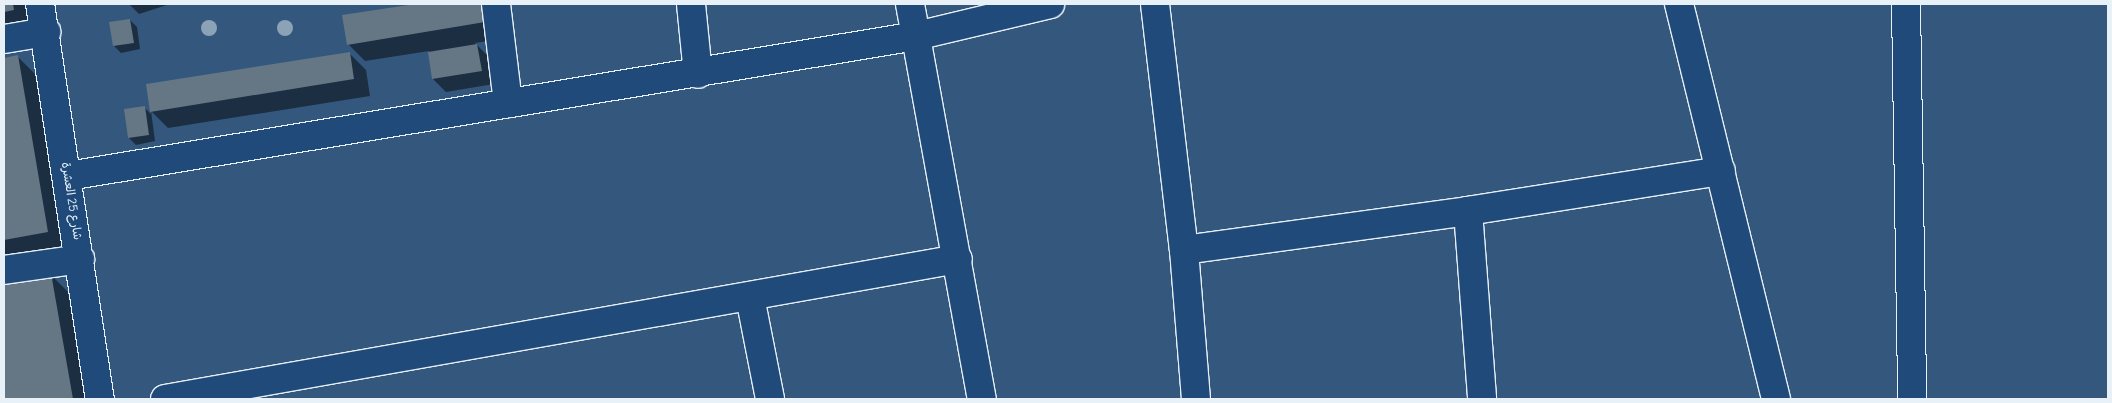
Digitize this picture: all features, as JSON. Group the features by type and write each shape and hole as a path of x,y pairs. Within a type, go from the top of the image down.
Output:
{"street":[{"name":"شارع 25 العشرة","path":"40,4 68,176 100,399"},
{"path":"496,4 508,104"},
{"path":"691,4 698,74"},
{"path":"910,4 982,399"},
{"path":"68,176 698,74 916,36 1050,4"},
{"path":"1155,4 1184,250 1196,399"},
{"path":"1680,4 1776,399"},
{"path":"1906,4 1912,399"},
{"path":"4,39 46,32"},
{"path":"1184,250 1468,211 1721,170"},
{"path":"1468,211 1482,399"},
{"path":"4,270 80,259"},
{"path":"165,399 958,259"},
{"path":"750,297 770,399"}],"building":[{"path":"4,4 13,4 14,10 4,12"},
{"path":"415,4 488,4 491,21 347,45 342,15"},
{"path":"130,19 134,43 113,46 109,22"},
{"path":"477,44 482,71 432,79 428,52"},
{"path":"350,52 354,79 150,112 146,84"},
{"path":"18,55 48,232 4,240 4,58"},
{"path":"145,106 149,135 128,138 124,109"},
{"path":"51,273 73,399 4,399 4,281"}]}
